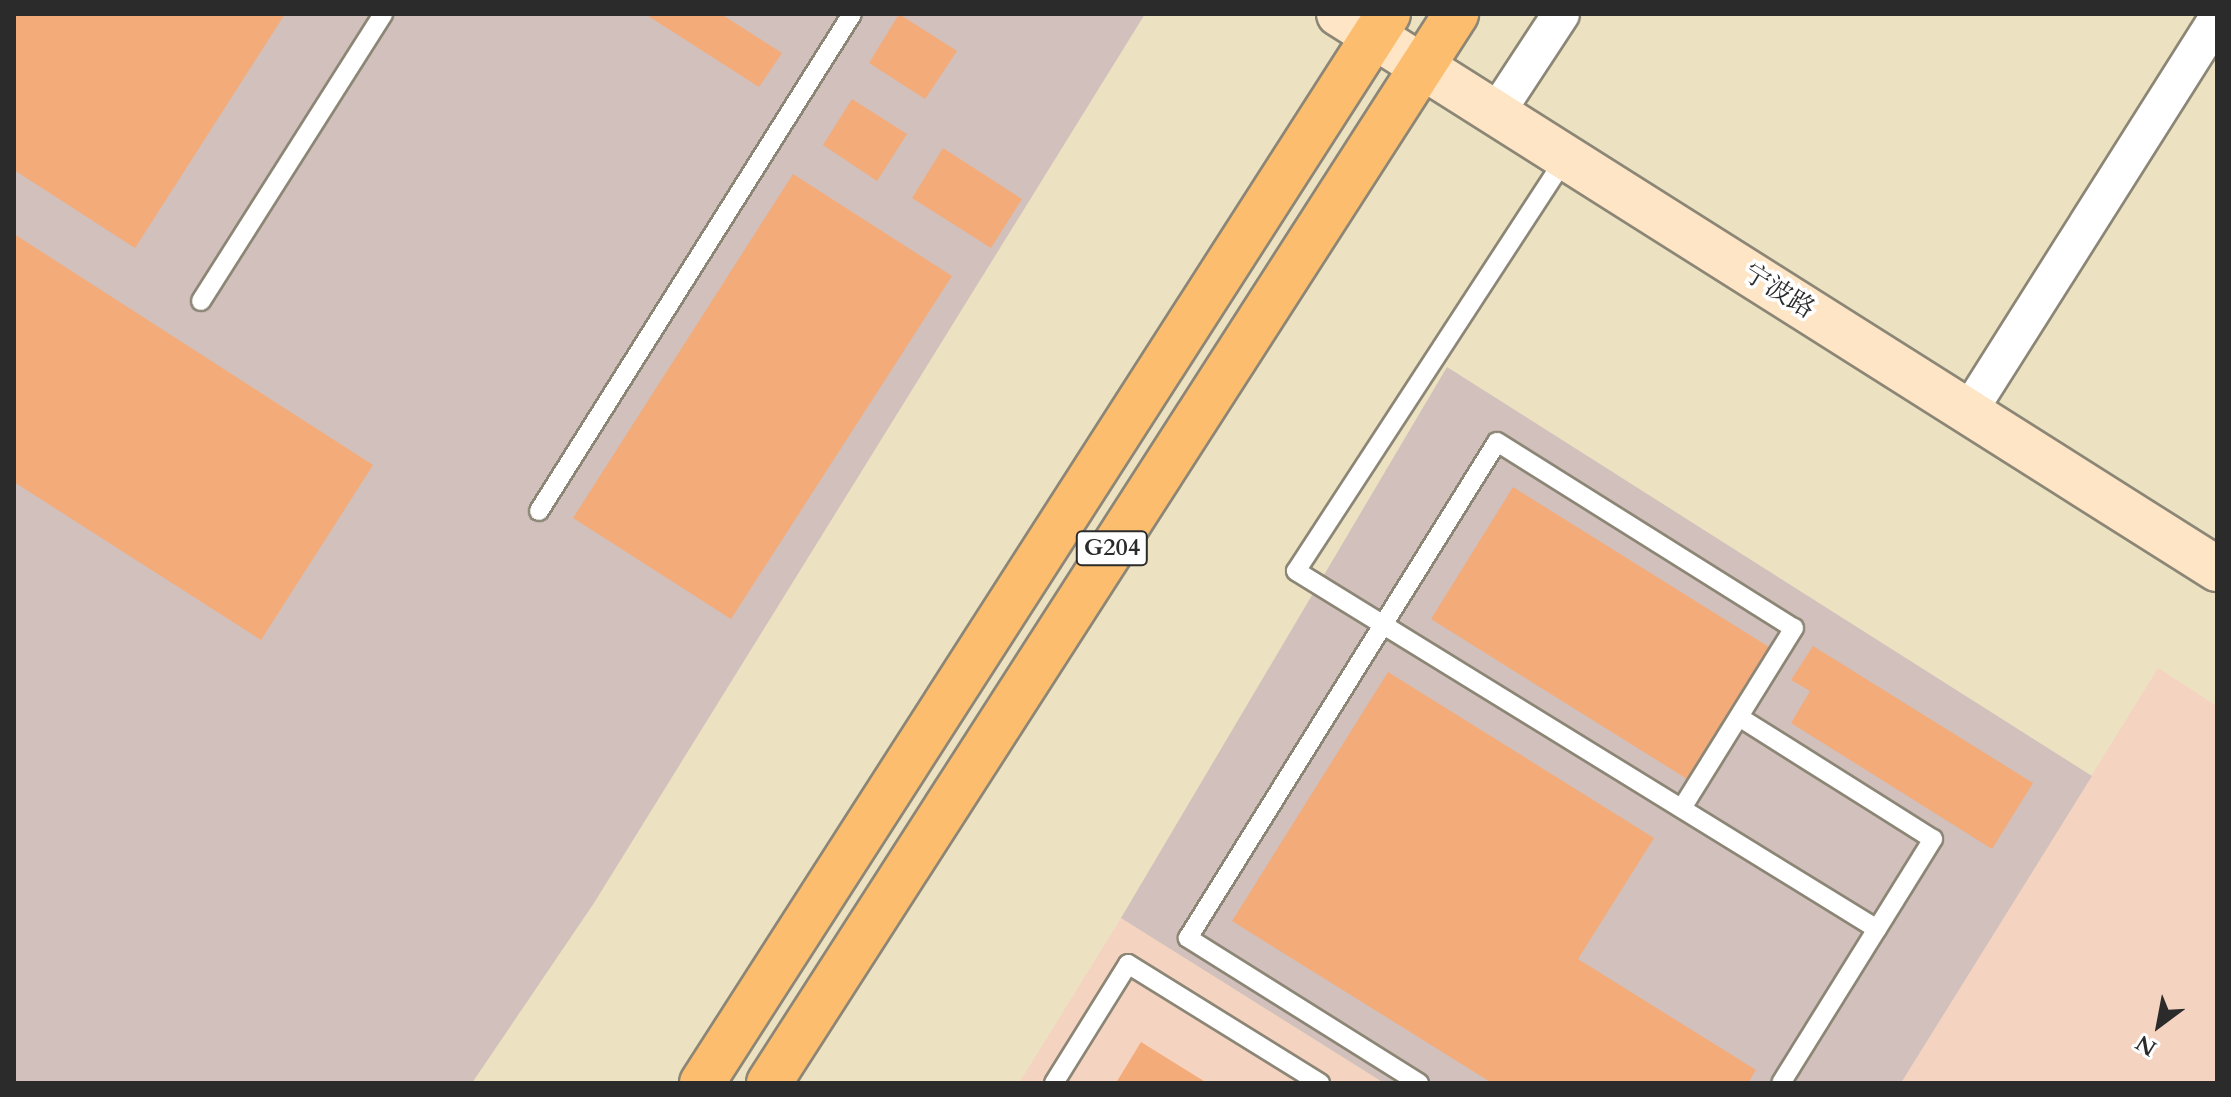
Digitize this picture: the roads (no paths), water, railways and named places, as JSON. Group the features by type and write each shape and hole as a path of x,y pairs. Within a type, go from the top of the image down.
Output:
{"highway":[{"name":"G204","path":"769,1083 1456,14"},
{"name":"G204","path":"702,1083 1367,21"}],"street":[{"path":"1496,113 1561,14"},
{"path":"1969,411 2217,19"},
{"name":"宁波路","path":"1367,21 1422,66 2217,569"}],"lane":[{"path":"201,301 383,14"},
{"path":"539,511 852,14"},
{"path":"1566,157 1296,571 1385,622 1877,929"},
{"path":"1419,1083 1188,938 1497,442 1794,628 1682,808"},
{"path":"1739,717 1933,839 1781,1083"},
{"path":"1054,1083 1128,964 1320,1083"}]}
